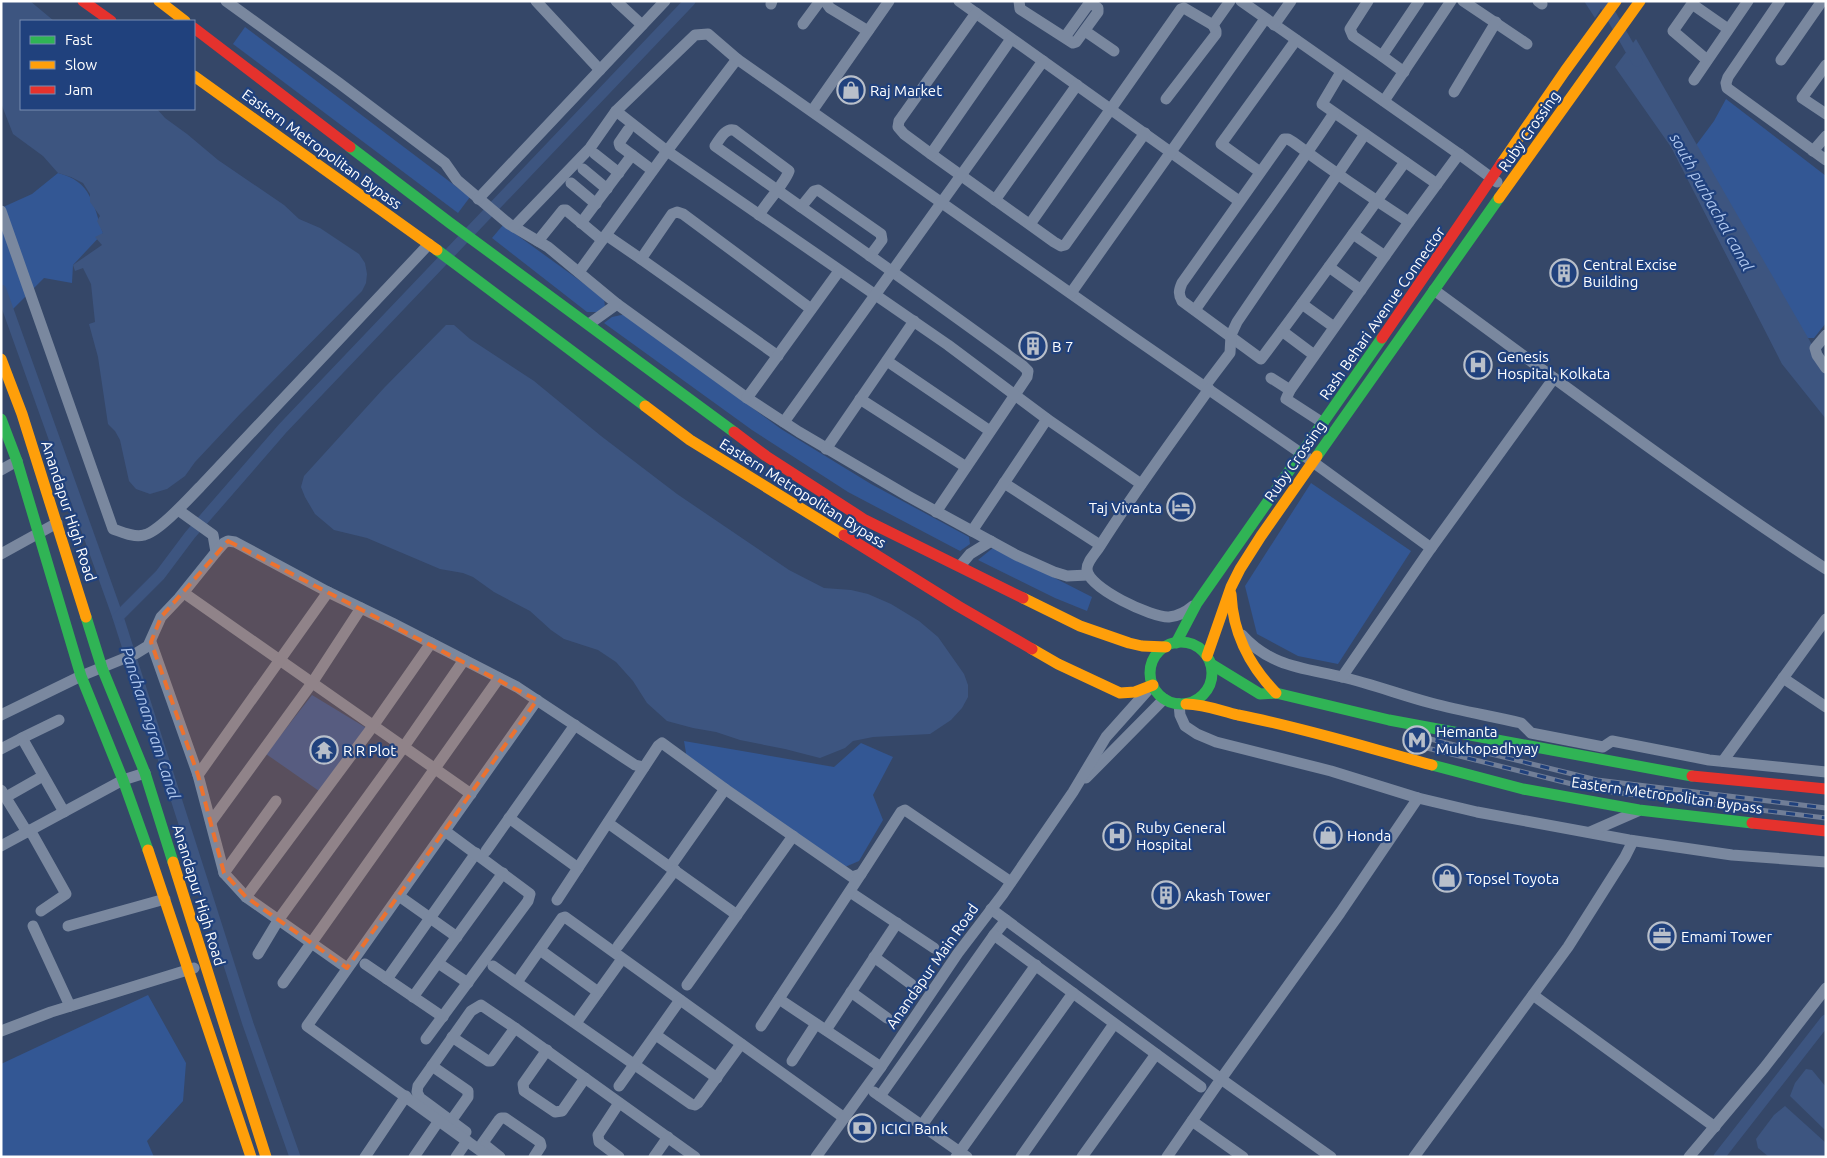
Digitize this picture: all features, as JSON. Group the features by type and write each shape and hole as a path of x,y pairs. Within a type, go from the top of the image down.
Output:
{"main road":[{"path":"83,1 98,5 110,20"},
{"path":"159,1 184,20"},
{"name":"Rash Behari Avenue Connector","path":"1171,645 1197,603 1616,1"},
{"name":"Ruby Crossing","path":"1182,704 1202,696 1208,690 1211,681 1209,660 1231,587 1256,544 1603,51 1637,6"},
{"name":"Eastern Metropolitan Bypass","path":"195,29 450,223 766,456 865,520 1064,618 1115,639 1142,646 1171,645"},
{"name":"Eastern Metropolitan Bypass","path":"195,77 431,245 690,440 958,606 1058,664 1120,693 1135,692 1153,685"},
{"name":"Anandapur High Road","path":"1,359 22,414 102,668 145,773 266,1157"},
{"path":"2,420 17,460 81,676 123,780 165,899 251,1157"},
{"path":"1231,587 1231,604 1235,627 1250,662 1276,693"},
{"path":"1182,704 1164,699 1158,694 1153,685 1152,665 1160,652 1171,645 1185,643 1193,645 1209,660"},
{"name":"Eastern Metropolitan Bypass","path":"1209,660 1260,694 1276,693 1389,720 1650,769 1705,778 1826,789"},
{"name":"Eastern Metropolitan Bypass","path":"1182,704 1199,704 1226,712 1280,723 1347,743 1523,788 1639,810 1826,831"}],"street":[{"path":"226,1 339,83 445,164 457,180 512,225 548,247 617,304 747,398 826,449 991,541 1054,572 1067,576 1088,575"},
{"path":"536,1 600,70"},
{"path":"616,1 642,25"},
{"path":"481,201 665,1"},
{"path":"803,24 820,1"},
{"path":"825,1 830,8 868,31"},
{"path":"812,111 889,1"},
{"path":"959,1 1239,201"},
{"path":"1019,1 1020,9 1062,37 1075,43 1098,12 1094,4 1065,38"},
{"path":"1213,25 1230,1"},
{"path":"1241,1 1460,154 1506,189"},
{"path":"1071,293 1171,151 1270,22 1291,1"},
{"path":"1368,1 1350,29 1353,36 1404,72"},
{"path":"1382,56 1419,1"},
{"path":"1384,101 1451,1"},
{"path":"1464,1 1527,44"},
{"path":"1694,80 1748,1"},
{"path":"1780,1 1728,77 1727,88 1826,160"},
{"path":"1781,60 1822,1"},
{"path":"1707,60 1673,31 1693,3 1728,29"},
{"path":"1030,224 1110,108 1181,9 1184,8 1213,25 1216,34 1166,99"},
{"path":"976,13 899,121 898,127 904,134 930,154 1061,246 1065,245 1145,133"},
{"path":"1454,92 1496,22"},
{"path":"1085,31 1114,51"},
{"path":"512,225 590,148 616,111 696,36 708,34 737,59 1302,454 1431,548"},
{"path":"930,154 1012,39"},
{"path":"1260,172 1221,144 1296,40"},
{"path":"579,272 652,170 737,59"},
{"path":"784,422 1043,61"},
{"path":"1826,65 1802,98 1826,114"},
{"path":"1342,72 1322,104 1437,184"},
{"path":"996,200 1077,85"},
{"path":"616,111 667,151 914,321 1048,420 1142,484"},
{"path":"1195,310 1334,113"},
{"path":"628,130 619,143 652,170"},
{"path":"758,215 777,189 788,174 789,171 734,130 727,130 715,146 777,189 892,271 1028,371 1027,377 936,512"},
{"path":"1197,603 1185,613 1177,616 1160,616 1148,612 1118,598 1092,581 1088,575 1088,564 1230,353 1231,335 1237,322 1365,134"},
{"path":"1813,151 1826,136"},
{"path":"1405,162 1377,201 1329,267 1282,331 1262,359 1182,301 1179,296 1179,288 1284,139 1288,139 1308,152 1336,174 1377,201 1409,222"},
{"path":"595,154 619,173"},
{"path":"1323,423 1286,399 1290,390 1409,222 1460,154"},
{"path":"581,223 632,155"},
{"path":"583,169 607,189"},
{"path":"572,183 596,204"},
{"path":"801,207 814,191 818,190 881,234 882,240 870,256"},
{"path":"538,241 563,210 566,210 581,223 641,259 778,356"},
{"path":"1,212 113,529 131,535 144,535 164,522 200,487 431,245"},
{"path":"641,259 672,214 677,212 683,214 811,309"},
{"path":"1353,234 1385,256"},
{"path":"1329,267 1361,290"},
{"path":"747,398 839,270"},
{"path":"1434,290 1698,483 1826,569"},
{"path":"589,324 617,304"},
{"path":"1302,304 1334,327"},
{"path":"826,449 914,321"},
{"path":"1282,331 1314,355"},
{"path":"1826,335 1816,348 1817,355 1826,368"},
{"path":"887,361 990,431"},
{"path":"1271,378 1290,390"},
{"path":"1342,677 1431,548 1554,378"},
{"path":"860,399 966,467"},
{"path":"972,531 1048,420"},
{"path":"1,470 17,460"},
{"path":"1004,483 1100,545"},
{"path":"180,512 214,535 216,552"},
{"path":"1,554 57,523"},
{"path":"1,715 81,676 135,654 148,646 161,617 184,593 216,552 228,541 236,542 328,592 499,678 537,700 634,765 644,767"},
{"path":"960,566 970,554 991,541"},
{"path":"198,775 281,661 328,592"},
{"path":"184,593 471,794"},
{"path":"211,822 312,683 362,608"},
{"path":"1723,761 1826,619"},
{"path":"1235,627 1250,644 1276,661 1307,671 1342,677 1433,703 1521,723 1531,732 1603,747 1612,741 1710,760 1826,772"},
{"path":"151,642 198,775 224,873 246,897 347,968"},
{"path":"246,897 373,726 431,643"},
{"path":"258,954 279,919 404,748 464,660"},
{"path":"283,984 499,678"},
{"path":"1783,678 1826,707"},
{"name":"Anandapur Main Road","path":"816,1157 843,1117 881,1067 958,953 1011,882 1073,792 1106,737 1153,685"},
{"name":"Anandapur Main Road","path":"1073,792 1164,699"},
{"path":"489,1157 307,1026 537,700"},
{"path":"1182,704 1180,715 1185,726 1197,734 1216,742 1331,771 1418,798 1477,812 1633,841 1732,855 1826,862"},
{"path":"1,749 59,720"},
{"path":"387,979 430,918 509,818 575,725"},
{"path":"22,738 64,812"},
{"path":"558,900 644,767 662,743 845,873 852,877 862,874"},
{"path":"1705,778 1710,760"},
{"path":"1,846 123,780 145,773"},
{"path":"41,911 66,894 29,831 4,794 43,776"},
{"path":"618,946 673,869 725,789"},
{"path":"1167,1157 1340,913 1418,798"},
{"path":"224,873 276,801"},
{"path":"761,1026 901,812 905,810 1011,882"},
{"path":"1590,832 1639,810"},
{"path":"509,818 578,868"},
{"path":"608,823 737,915"},
{"path":"426,1040 528,901 530,894 503,873 481,852 445,831"},
{"path":"687,985 793,836"},
{"path":"1414,1157 1575,935 1625,857 1633,841"},
{"path":"413,997 503,873"},
{"path":"850,892 934,948"},
{"path":"399,896 457,937"},
{"path":"68,926 165,899"},
{"path":"991,909 1221,1079 1331,1157"},
{"path":"517,982 563,917 843,1117"},
{"path":"880,1096 1006,920"},
{"path":"792,1062 851,992 896,923"},
{"path":"33,926 70,1006"},
{"path":"994,935 1201,1087"},
{"path":"540,950 598,992"},
{"path":"874,958 911,984"},
{"path":"576,1023 622,959"},
{"path":"438,962 468,983"},
{"path":"365,964 443,1017"},
{"path":"1,1031 70,1006 188,969 205,966"},
{"path":"493,966 691,1104 695,1105 741,1044"},
{"path":"922,1125 1036,966"},
{"path":"1690,1157 1764,1068 1826,988"},
{"path":"851,992 887,1018"},
{"path":"866,1087 922,1125 961,1155 1073,994"},
{"path":"1533,995 1715,1127"},
{"path":"779,999 881,1067"},
{"path":"619,1086 680,1000"},
{"path":"500,1157 420,1098 417,1092 418,1086 471,1010 481,1005 696,1157"},
{"path":"1022,1157 1114,1024"},
{"path":"452,1037 488,1061 491,1061 515,1028"},
{"path":"656,1035 717,1078"},
{"path":"547,1050 523,1084 524,1090 555,1112 558,1112 562,1111 585,1078"},
{"path":"1082,1157 1156,1054"},
{"path":"432,1066 468,1091 468,1097 451,1121"},
{"path":"365,1157 406,1096"},
{"path":"619,1103 597,1138 598,1142 619,1157"},
{"path":"482,1144 499,1120 505,1118 540,1142 541,1146 534,1157"},
{"path":"1192,1121 1243,1157"},
{"path":"414,1157 438,1122"},
{"path":"654,1157 668,1137"},
{"path":"456,1157 467,1141"}],"highlighted area":[{"path":"228,541 537,700 347,968 246,897 224,873 198,775 151,642 161,617"}],"shaded area":[{"path":"245,27 470,197 458,213 233,44"},
{"path":"1726,99 1826,176 1826,323 1814,338 1786,338 1688,156 1714,121"},
{"path":"58,173 78,182 84,188 93,203 103,233 73,265 72,283 44,278 9,313 1,290 1,208 32,194"},
{"path":"503,225 604,298 605,307 597,312 587,312 492,238"},
{"path":"626,314 781,429 871,484 969,537 970,544 960,551 848,492 752,430 604,323 612,317"},
{"path":"1311,483 1411,551 1338,664 1298,656 1257,634 1245,586"},
{"path":"994,547 1092,597 1087,611 1055,598 978,560"},
{"path":"312,695 368,729 322,793 266,754"},
{"path":"684,741 834,767 861,743 893,757 873,795 883,820 859,861 845,867 687,759"},
{"path":"148,995 186,1063 183,1101 147,1141 154,1157 1,1157 1,1064"}],"water":[{"path":"1,1 30,1 53,20 20,20 20,110 158,110 165,118 218,160 284,205 299,219 320,228 359,254 365,263 367,274 366,283 362,291 241,413 195,462 185,476 167,489 150,494 136,489 129,481 120,440 108,424 98,357 89,324 95,322 91,284 83,268 75,271 73,265 102,245 95,237 103,233 97,221 100,216 90,202 90,194 83,183 58,173 43,156 13,134 1,103"},
{"path":"1584,1 1606,1 1595,18"},
{"path":"1636,39 1826,369 1826,419 1782,364 1671,147 1615,67"},
{"path":"446,325 454,325 470,339 534,381 601,436 677,494 789,570 824,588 851,590 868,594 891,604 919,621 938,637 964,674 968,685 968,697 962,708 951,720 930,734 873,737 853,741 845,748 820,758 667,721 647,703 633,681 616,662 598,650 564,639 530,611 494,592 473,577 463,573 440,569 367,538 334,530 315,514 305,497 301,487 304,476 384,388"},
{"path":"1806,1069 1812,1070 1826,1087 1826,1131 1790,1096 1795,1083"},
{"path":"1785,1106 1826,1143 1826,1157 1769,1157 1758,1148 1756,1139 1774,1115"}],"waterway":[{"path":"118,617 160,575 190,535 283,428 690,1"},
{"name":"south purbachal canal","path":"1603,1 1637,61"},
{"name":"Panchanangram Canal","path":"1,290 118,617 248,1024 295,1157"},
{"path":"1719,1157 1826,1020"}],"railway":[{"path":"1418,736 1597,780 1826,808"},
{"path":"1415,745 1596,790 1826,818"}],"traffic: fast":[{"path":"350,147 734,432"},
{"path":"1317,456 1499,198"},
{"path":"437,250 645,406"},
{"path":"1176,643 1197,603 1382,338"},
{"path":"1,419 17,461 81,676 123,780 148,850"},
{"path":"86,617 102,668 145,773 173,862"},
{"path":"1181,642 1193,645 1203,651 1209,661 1212,673 1209,685 1203,695 1193,701 1181,704 1169,701 1159,695 1153,685 1150,673 1153,661 1159,651 1169,645 1181,642"},
{"path":"1211,664 1260,694 1276,693 1389,720 1692,776"},
{"path":"1432,765 1523,789 1639,810 1752,823"}],"traffic: slow":[{"path":"159,1 184,20"},
{"path":"1501,164 1616,1"},
{"path":"1499,198 1640,1"},
{"path":"195,77 437,250"},
{"path":"1,359 22,414 86,617"},
{"path":"645,406 690,440 844,535"},
{"path":"1207,656 1231,587 1240,569 1317,456"},
{"path":"1231,594 1235,622 1244,648 1250,660 1276,693"},
{"path":"1023,598 1080,626 1129,643 1142,646 1166,647"},
{"path":"1032,649 1058,664 1120,693 1135,692 1153,685"},
{"path":"1186,704 1206,706 1336,738 1432,765"},
{"path":"148,850 251,1157"},
{"path":"173,862 266,1157"}],"traffic: jam":[{"path":"83,1 110,20"},
{"path":"195,29 350,147"},
{"path":"1382,338 1501,164"},
{"path":"734,432 766,456 865,520 1023,598"},
{"path":"844,535 958,606 1032,649"},
{"path":"1692,776 1826,789"},
{"path":"1752,823 1826,831"}],"place":[{"name":"Raj Market","path":"851,90"},
{"name":"Central Excise Building","path":"1564,273"},
{"name":"B 7","path":"1033,346"},
{"name":"Genesis Hospital, Kolkata","path":"1478,365"},
{"name":"Taj Vivanta","path":"1181,507"},
{"name":"Hemanta Mukhopadhyay","path":"1417,740"},
{"name":"R R Plot","path":"324,750"},
{"name":"Honda","path":"1328,835"},
{"name":"Ruby General Hospital","path":"1117,836"},
{"name":"Topsel Toyota","path":"1447,878"},
{"name":"Akash Tower","path":"1166,895"},
{"name":"Emami Tower","path":"1662,936"},
{"name":"ICICI Bank","path":"862,1128"}]}
